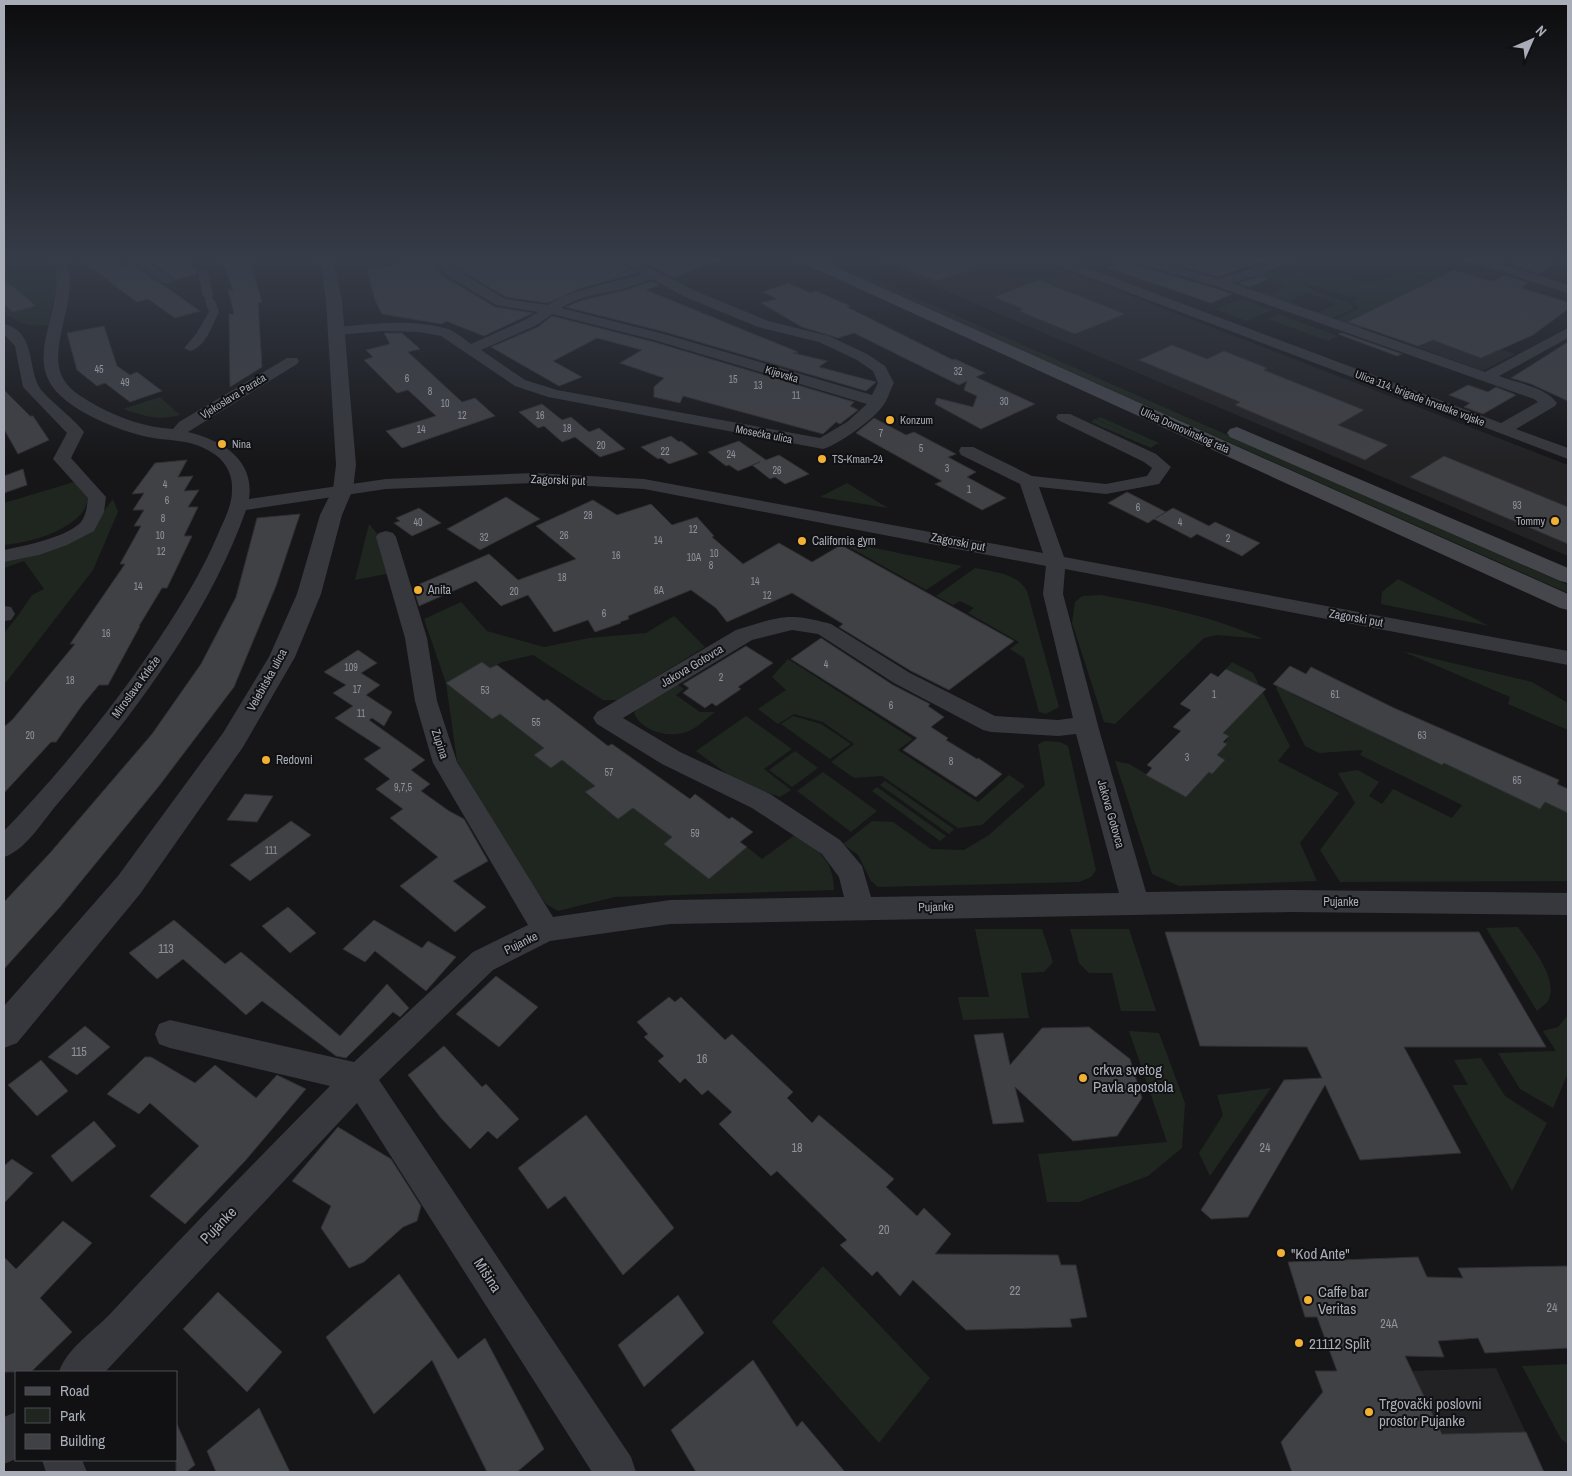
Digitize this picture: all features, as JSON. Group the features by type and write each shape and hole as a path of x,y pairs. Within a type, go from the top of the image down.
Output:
{"main road":[{"name":"Ulica Domovinskog rata","path":"954,326 1568,603"},
{"path":"993,326 1127,385"},
{"name":"Ulica Domovinskog rata","path":"1217,424 1568,576"}],"street":[{"name":"Miroslava Krleže","path":"4,847 66,777 128,701 198,594 216,560 238,506 242,490 236,466 227,455 208,444 177,435 145,431 80,403 56,380 43,329 44,326"},
{"path":"190,348 201,336 206,326"},
{"name":"Velebitska ulica","path":"4,1032 128,885 233,740 286,648 309,594 331,515 343,490 346,465 335,326"},
{"path":"476,347 523,326"},
{"name":"Kijevska","path":"615,326 659,337 878,402"},
{"path":"771,326 824,339 862,357 880,370 886,383 878,402"},
{"name":"Ulica 114. brigade hrvatske vojske","path":"1230,326 1568,454"},
{"path":"1341,326 1540,396 1549,403 1504,429"},
{"name":"Mosećka ulica","path":"336,331 384,327 419,328 445,333 520,382 554,394 823,444 853,425 878,402"},
{"path":"9,332 43,329"},
{"path":"4,556 32,551 60,541 87,527 95,512 96,497 62,459 76,432 31,387 22,346 9,332"},
{"path":"1487,377 1568,332"},
{"name":"Vjekoslava Paraća","path":"177,435 185,425 292,360"},
{"path":"967,451 1028,481 1106,489 1153,480 1162,467 1150,458 1064,417"},
{"name":"Zagorski put","path":"343,490 386,484 534,478 644,484 1568,658"},
{"path":"1028,481 1056,563"},
{"path":"238,506 343,490"},
{"name":"Zupina","path":"386,537 416,638 426,701 445,763 546,930"},
{"name":"Jakova Gotovca","path":"1056,563 1053,594 1086,724 1136,904"},
{"name":"Jakova Gotovca","path":"860,908 852,874 831,848 761,801 671,758 606,718 744,635 757,630 792,623 824,629 902,678 990,724 1058,728 1086,724"},
{"name":"Pujanke","path":"79,1371 118,1333 182,1262 359,1078 483,961 546,930 670,912 1291,902 1568,904"},
{"path":"170,1034 359,1078"},
{"name":"Mišina","path":"359,1078 616,1472"},
{"path":"4,1444 15,1433"}],"shaded area":[{"path":"1028,326 1208,326 1568,465 1568,556"},
{"path":"1402,326 1431,326 1515,354 1483,371 1384,335"},
{"name":"Trgovački poslovni prostor Pujanke","path":"1496,1368 1544,1472 1292,1472 1281,1442 1322,1392 1315,1371 1412,1371"}],"green space":[{"path":"968,326 979,326 1568,585 1568,593"},
{"path":"1287,326 1310,326 1338,336 1328,341"},
{"path":"1349,326 1371,326 1372,328 1355,328"},
{"path":"160,397 180,415 158,418 123,409"},
{"path":"1100,417 1159,443 1155,445 1096,419"},
{"path":"1095,419 1155,445 1151,448 1091,422"},
{"path":"77,481 90,496 85,508 74,521 45,536 4,545 4,503"},
{"path":"847,483 888,508 820,497"},
{"path":"113,499 118,512 93,570 4,685 4,633 32,595 44,589 24,561 4,568 4,559 16,557 93,525"},
{"path":"369,524 381,538 391,573 355,580"},
{"path":"855,544 962,566 926,590 849,547"},
{"path":"975,568 1011,577 1023,585 1027,591 1059,707 1046,714 1039,712 1024,658 1010,649 1019,642 968,613 974,608 960,601 953,605 936,596"},
{"path":"1398,579 1489,626 1381,604 1382,592"},
{"path":"1101,595 1163,607 1204,618 1263,639 1217,635 1204,638 1115,724 1104,722 1072,623 1075,602 1082,596"},
{"path":"461,602 487,631 544,647 589,638 646,633 674,616 705,647 618,700 603,700 533,655 502,662 446,683 424,619"},
{"path":"1402,651 1532,682 1568,703 1568,730 1508,704 1510,697"},
{"path":"788,659 913,739 898,750 978,802 1009,775 1025,786 982,825 958,828 882,776 854,778 831,762 854,744 823,722 794,714 778,724 758,709 786,690 772,677"},
{"path":"1232,662 1253,673 1290,746 1278,761 1339,793 1300,843 1317,881 1179,886 1152,874 1115,761 1129,764 1186,797 1209,772 1212,773 1225,760 1217,755 1229,736 1207,725 1219,713 1235,721 1248,707 1239,675 1226,669"},
{"path":"673,681 684,689 676,695 700,712 715,712 689,731 665,734 643,725 634,713 641,702"},
{"path":"1284,681 1297,688 1292,694 1350,722 1356,716 1376,734 1441,765 1447,758 1470,775 1540,809 1545,802 1568,813 1568,881 1340,882 1320,850 1355,803 1338,773 1358,770 1379,782 1369,796 1382,804 1393,789 1452,818 1462,805 1360,755 1363,750 1319,753 1305,746 1276,688"},
{"path":"446,683 492,719 500,714 544,748 534,755 551,768 562,760 595,786 585,793 618,818 633,808 672,837 664,844 709,879 747,847 762,859 796,834 818,851 828,863 834,890 615,897 558,911 546,904 497,836 457,761"},
{"path":"746,716 792,749 764,769 791,790 780,797 739,783 696,751"},
{"path":"793,716 821,724 851,744 830,759 781,724"},
{"path":"1045,741 1060,742 1068,746 1096,870 1091,877 1079,882 878,887 871,881 858,855 843,844 872,821 893,822 931,849 964,850 989,835 1045,785 1038,744"},
{"path":"795,751 818,768 792,787 769,770"},
{"path":"823,772 877,811 851,832 797,791"},
{"path":"885,781 954,829 949,834 880,785"},
{"path":"877,787 946,836 940,841 872,791"},
{"path":"1518,927 1536,952 1550,983 1551,992 1548,1001 1537,1011 1486,928"},
{"path":"975,929 1042,929 1053,962 1044,972 1021,973 1029,1018 963,1020 958,997 989,997"},
{"path":"1070,929 1129,929 1156,1011 1121,1011 1112,973 1089,973 1079,963"},
{"path":"1568,1015 1568,1073 1553,1108 1520,1089 1498,1053 1556,1051 1543,1031 1558,1027"},
{"path":"1129,1031 1159,1033 1185,1103 1182,1148 1148,1176 1079,1202 1047,1202 1038,1154 1167,1142"},
{"path":"1481,1058 1505,1096 1547,1123 1512,1191 1452,1085 1468,1085 1454,1060"},
{"path":"1271,1088 1210,1176 1199,1153 1223,1115 1217,1095"},
{"path":"823,1266 930,1378 879,1443 772,1322"},
{"path":"1568,1364 1568,1444 1561,1439 1522,1366"}],"building":[{"path":"104,326 117,366 130,375 137,372 162,391 130,402 105,383 97,386 77,370 67,333"},
{"path":"229,326 259,326 262,367 230,387"},
{"path":"458,326 506,326 484,336"},
{"path":"591,326 654,342 854,402 850,406 858,410 840,424 836,422 823,434 683,396 680,403 654,397 654,387 664,378 620,363 642,350 597,338 553,361 582,377 559,386 491,347 538,327"},
{"path":"641,326 734,326 798,352 793,353 827,361 819,367 876,382 866,391"},
{"path":"800,326 885,326 953,360 955,359 985,373 976,377 1035,404 981,429 935,404 937,398 973,407 977,396 964,390 967,381 959,385 854,333 838,338"},
{"path":"1055,326 1095,326 1075,334"},
{"path":"1359,326 1545,326 1533,335 1481,358 1433,340 1418,346"},
{"path":"384,333 402,333 420,349 408,352 462,402 475,398 495,416 402,448 386,431 436,416 408,390 397,393 364,360 373,357 366,350 390,344"},
{"path":"1342,333 1402,354 1397,356 1338,334"},
{"path":"1568,342 1568,401 1531,384 1511,378"},
{"path":"1172,345 1207,359 1224,351 1267,368 1264,370 1364,410 1338,425 1388,445 1365,460 1235,405 1240,402 1139,360"},
{"path":"1468,385 1488,392 1496,387 1516,395 1483,414 1464,407 1470,403 1449,395"},
{"path":"4,390 30,416 33,416 49,440 18,454 4,429"},
{"path":"542,404 562,420 571,417 589,432 599,428 625,449 600,457 575,437 562,442 544,426 538,428 519,412"},
{"path":"874,418 906,435 914,432 956,454 948,457 976,472 967,477 1006,498 982,510 935,484 942,481 856,433"},
{"path":"671,436 698,454 669,464 641,447"},
{"path":"739,441 766,460 779,455 809,474 785,484 775,477 770,479 752,465 738,471 729,465 726,466 708,452"},
{"path":"1444,456 1568,507 1568,544 1410,477"},
{"path":"187,460 178,477 193,476 184,491 199,490 188,507 198,507 184,536 192,536 167,588 162,588 139,626 108,685 99,685 56,742 51,742 4,793 4,727 13,719 75,644 70,644 125,564 120,564 141,526 134,526 144,510 133,510 144,493 132,494 155,463"},
{"path":"23,469 27,485 4,493 4,476"},
{"path":"1127,492 1166,512 1156,518 1173,508 1209,526 1215,522 1260,543 1242,556 1197,534 1191,538 1154,519 1148,523 1108,503"},
{"path":"506,497 540,519 480,550 447,529"},
{"path":"593,500 617,515 651,504 672,525 697,517 714,536 712,537 743,564 779,543 812,562 841,545 1014,641 949,690 911,671 839,627 843,624 792,593 727,622 716,608 691,590 628,616 629,619 621,623 595,632 588,620 554,632 528,595 501,606 476,581 419,606 413,587 489,554 518,580 576,559 536,526"},
{"path":"419,508 441,523 412,536 394,523 400,521 396,518"},
{"path":"300,514 276,586 234,687 159,786 60,907 4,969 4,902 50,853 152,734 201,664 236,597 257,518"},
{"path":"821,638 893,685 930,704 928,706 944,717 931,727 948,738 946,740 1002,774 976,797 903,750 917,738 791,659"},
{"path":"746,646 773,663 738,687 741,689 716,706 712,703 705,708 683,693 689,688 683,684"},
{"path":"358,650 377,663 361,673 380,685 366,695 392,712 384,726 372,718 369,720 425,760 411,770 430,784 421,791 464,819 488,861 453,881 486,907 455,932 400,886 438,857 390,818 403,809 376,789 390,779 364,759 381,748 335,718 353,706 333,693 346,685 324,672"},
{"path":"482,662 490,668 497,665 544,701 547,699 608,746 612,744 690,799 695,794 729,819 732,817 753,832 740,842 747,847 709,879 664,844 672,837 633,808 618,819 585,792 595,786 562,760 551,768 534,755 544,748 500,714 492,719 446,683"},
{"path":"1290,666 1306,674 1311,667 1394,708 1559,780 1557,784 1568,789 1568,813 1545,802 1540,809 1444,763 1442,765 1273,684"},
{"path":"1226,669 1266,689 1223,733 1229,736 1223,742 1227,744 1217,755 1225,760 1212,774 1209,772 1186,797 1146,775 1152,768 1147,765 1181,731 1173,727 1191,710 1180,704 1211,673 1218,677"},
{"path":"245,794 273,796 257,822 227,820"},
{"path":"291,821 311,835 250,881 230,865"},
{"path":"288,907 316,933 290,953 262,926"},
{"path":"174,920 225,964 241,952 340,1036 387,984 409,1008 400,1017 393,1012 346,1058 336,1056 262,1001 246,1015 183,959 157,979 129,953"},
{"path":"374,920 422,948 428,941 456,957 426,991 375,951 365,962 343,949"},
{"path":"1165,932 1479,932 1546,1047 1404,1047 1461,1153 1360,1160 1325,1085 1248,1217 1211,1219 1201,1210 1284,1080 1322,1078 1307,1047 1200,1046"},
{"path":"496,976 538,1007 499,1047 456,1014"},
{"path":"669,997 675,1002 681,997 725,1040 732,1034 793,1092 787,1098 812,1123 819,1115 894,1179 886,1187 917,1216 924,1208 951,1234 935,1254 1058,1255 1061,1265 1076,1265 1087,1317 1070,1319 1072,1327 966,1330 913,1280 900,1296 877,1271 872,1276 840,1245 847,1240 777,1171 771,1176 719,1124 732,1112 708,1090 702,1095 685,1078 680,1083 658,1061 664,1056 644,1037 648,1034 637,1022"},
{"path":"85,1026 110,1047 77,1075 48,1057"},
{"name":"crkva svetog Pavla apostola","path":"1089,1027 1130,1059 1142,1098 1117,1136 1073,1141 1015,1087 1024,1122 993,1124 974,1035 1003,1033 1010,1065 1042,1028"},
{"path":"444,1046 482,1087 486,1084 519,1119 497,1139 488,1131 470,1149 441,1118 408,1075"},
{"path":"145,1057 151,1057 195,1083 215,1065 256,1098 277,1075 306,1089 245,1161 185,1224 150,1196 199,1146 150,1103 139,1114 107,1094"},
{"path":"41,1060 68,1091 37,1116 8,1085"},
{"path":"586,1115 674,1228 623,1275 565,1196 548,1209 518,1168"},
{"path":"94,1121 116,1146 72,1182 51,1156"},
{"path":"338,1127 391,1159 421,1206 417,1221 403,1227 364,1262 349,1268 321,1228 331,1206 292,1181"},
{"path":"12,1159 33,1173 4,1203 4,1166"},
{"path":"63,1221 92,1243 40,1298 72,1332 32,1371 4,1372 4,1257 16,1269"},
{"path":"1418,1257 1427,1277 1463,1278 1458,1268 1568,1266 1568,1348 1485,1353 1478,1338 1438,1341 1444,1357 1405,1356 1442,1434 1526,1432 1544,1472 1292,1472 1281,1442 1323,1392 1315,1371 1337,1371 1317,1317 1305,1317 1288,1262"},
{"path":"399,1274 458,1359 485,1338 544,1449 517,1472 487,1472 432,1360 374,1414 326,1337"},
{"path":"218,1292 282,1352 247,1392 183,1329"},
{"path":"678,1295 704,1333 644,1387 618,1345"},
{"path":"753,1360 797,1427 802,1421 845,1472 696,1472 671,1430"},
{"path":"259,1408 290,1472 216,1472 207,1451"},
{"path":"178,1427 195,1465 186,1472 176,1472 176,1461 178,1461"}],"place":[{"name":"Konzum","path":"890,420"},
{"name":"Nina","path":"222,444"},
{"name":"TS-Kman-24","path":"822,459"},
{"name":"Tommy","path":"1555,521"},
{"name":"California gym","path":"802,541"},
{"name":"Anita","path":"418,590"},
{"name":"Redovni","path":"266,760"},
{"name":"crkva svetog Pavla apostola","path":"1083,1078"},
{"name":"\"Kod Ante\"","path":"1281,1253"},
{"name":"Caffe bar Veritas","path":"1308,1300"},
{"name":"21112 Split","path":"1299,1343"},
{"name":"Trgovački poslovni prostor Pujanke","path":"1369,1412"}]}
